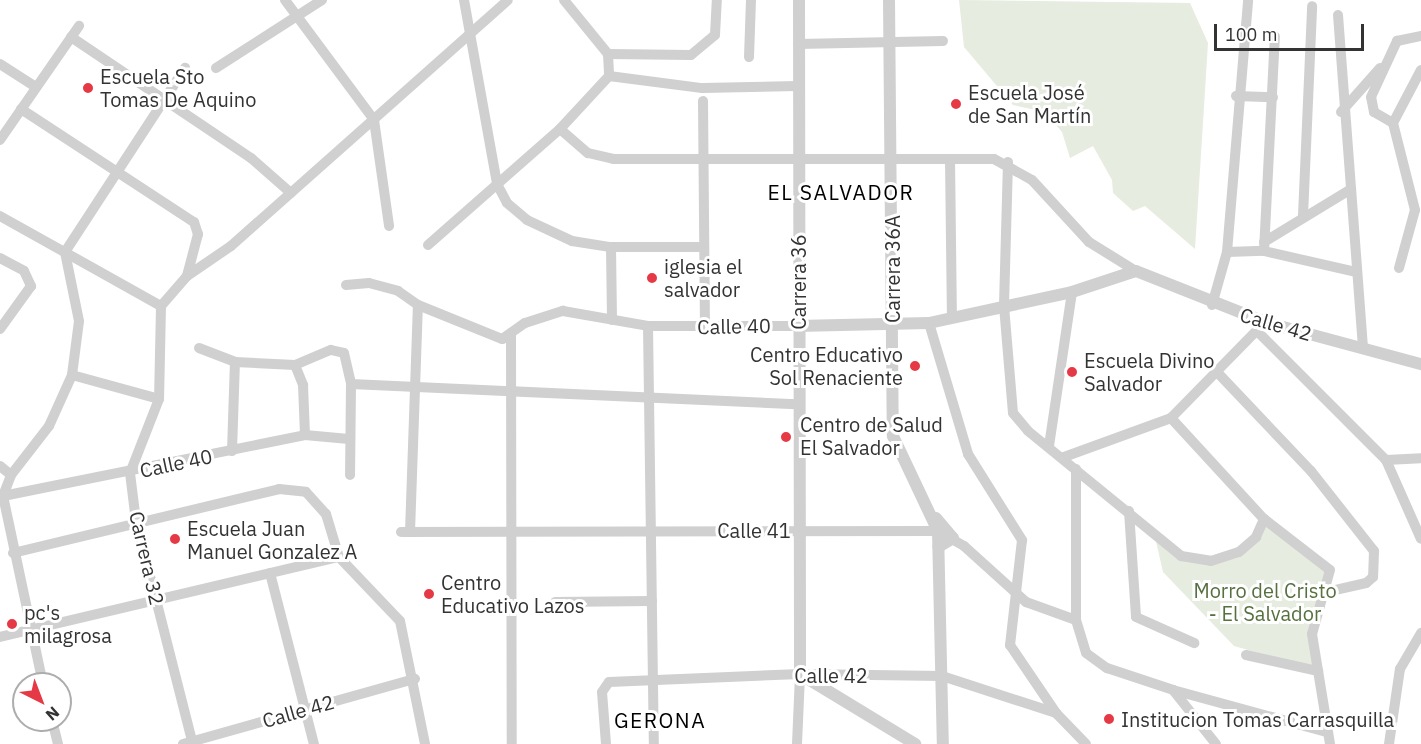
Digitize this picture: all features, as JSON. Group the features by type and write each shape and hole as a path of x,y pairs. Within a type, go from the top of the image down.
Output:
{"street":[{"path":"285,0 374,120 389,226"},
{"path":"216,68 322,0"},
{"path":"464,0 497,184 507,203 527,220 572,241 611,247 703,247"},
{"path":"0,216 161,306 187,276 231,246 508,0"},
{"path":"428,245 560,129 609,76 608,54 564,0"},
{"path":"608,54 691,55 708,43 718,25 717,0"},
{"path":"749,57 751,0"},
{"name":"Carrera 36","path":"797,744 800,674 797,404 799,0"},
{"name":"Carrera 36A","path":"889,0 893,436 912,485 928,508 938,531 943,744"},
{"path":"1212,305 1227,252 1236,96 1248,0"},
{"path":"1303,216 1312,6"},
{"path":"1338,15 1341,112 1352,189 1363,348"},
{"path":"0,140 78,26"},
{"path":"1264,247 1275,36"},
{"path":"1341,112 1383,66 1397,42 1421,36"},
{"path":"71,37 164,97 291,193"},
{"path":"798,44 943,41"},
{"path":"0,64 36,87"},
{"path":"1383,66 1371,105 1393,123 1415,210 1399,268"},
{"path":"40,672 8,547 3,496 11,474 49,426 72,375 79,321 65,252 185,68"},
{"path":"1393,123 1421,70"},
{"path":"609,76 702,88 798,86"},
{"path":"1236,96 1273,97"},
{"path":"703,101 705,326"},
{"path":"21,109 117,170 198,227 187,276"},
{"path":"560,129 588,153 613,159 704,157 950,159 1008,162 1089,242 1136,271"},
{"path":"950,159 952,317"},
{"path":"1008,162 1004,306 1008,400 1028,432 1064,457 1181,556 1211,561 1239,552 1256,537 1264,519"},
{"path":"1264,247 1303,216 1352,189"},
{"path":"611,247 612,320"},
{"path":"1227,252 1264,247 1356,272"},
{"path":"0,258 24,271 31,286 0,329"},
{"name":"Calle 40","path":"511,334 525,323 563,311 648,326 891,326 929,323 1072,292 1136,271"},
{"name":"Calle 42","path":"1136,271 1261,327 1363,348 1421,364"},
{"path":"346,285 382,286 418,305 494,338 511,334 509,532 512,744"},
{"path":"1049,446 1072,292"},
{"path":"418,305 418,386"},
{"name":"Carrera 32","path":"161,306 159,399 130,472 136,521 190,743"},
{"path":"929,323 968,454 1023,540 1010,645 1056,713 1086,744"},
{"path":"648,326 654,744"},
{"path":"1064,457 1171,418 1261,327 1386,460 1421,539"},
{"path":"199,348 235,362 294,365 331,350 345,353 351,384 350,475"},
{"path":"232,451 235,362"},
{"path":"294,365 303,385 306,435"},
{"path":"1216,371 1311,471 1374,551 1373,577 1366,583 1326,592"},
{"path":"72,375 159,399"},
{"path":"351,384 797,404"},
{"name":"Calle 41","path":"418,386 406,532 938,531 953,538 1015,593 1076,620"},
{"path":"1171,418 1264,519 1321,558 1329,570 1326,592 1313,624 1330,744"},
{"name":"Calle 40","path":"3,496 306,435 349,439"},
{"path":"1386,460 1421,458"},
{"path":"0,466 11,474"},
{"path":"1076,469 1076,620 1086,653 1107,668 1173,690 1328,732"},
{"path":"8,547 279,489 306,492 326,514 339,557 400,621 415,680 425,744"},
{"path":"928,508 953,538 938,547"},
{"path":"1129,511 1137,617 1194,643"},
{"path":"0,637 156,597 339,557"},
{"path":"270,573 314,744"},
{"path":"555,602 652,601"},
{"path":"1389,744 1400,669 1421,633"},
{"path":"1246,656 1318,671"},
{"path":"800,674 915,744"},
{"name":"Calle 42","path":"606,744 602,686 652,680 800,674 942,676 1056,713"},
{"name":"Calle 42","path":"190,743 306,708 415,680"},
{"path":"1173,690 1216,744"}],"green space":[{"path":"959,0 1190,3 1208,43 1195,249 1145,206 1133,211 1113,193 1112,180 1093,146 1070,158 1062,132 1045,112 1013,105 964,47"},
{"name":"Morro del Cristo - El Salvador","path":"1265,522 1331,573 1331,585 1314,614 1316,669 1234,646 1163,572 1155,537 1183,559 1240,555"}],"place":[{"name":"Escuela Sto Tomas De Aquino","path":"88,88"},
{"name":"Escuela José de San Martín","path":"956,104"},
{"name":"iglesia el salvador","path":"652,278"},
{"name":"Centro Educativo Sol Renaciente","path":"915,366"},
{"name":"Escuela Divino Salvador","path":"1072,372"},
{"name":"Centro de Salud El Salvador","path":"786,437"},
{"name":"Escuela Juan Manuel Gonzalez A","path":"175,539"},
{"name":"Centro Educativo Lazos","path":"429,594"},
{"name":"pc's milagrosa","path":"12,624"},
{"name":"Institucion Tomas Carrasquilla","path":"1109,719"}],"district":[{"name":"EL SALVADOR","path":"841,192"},
{"name":"GERONA","path":"660,720"}]}
